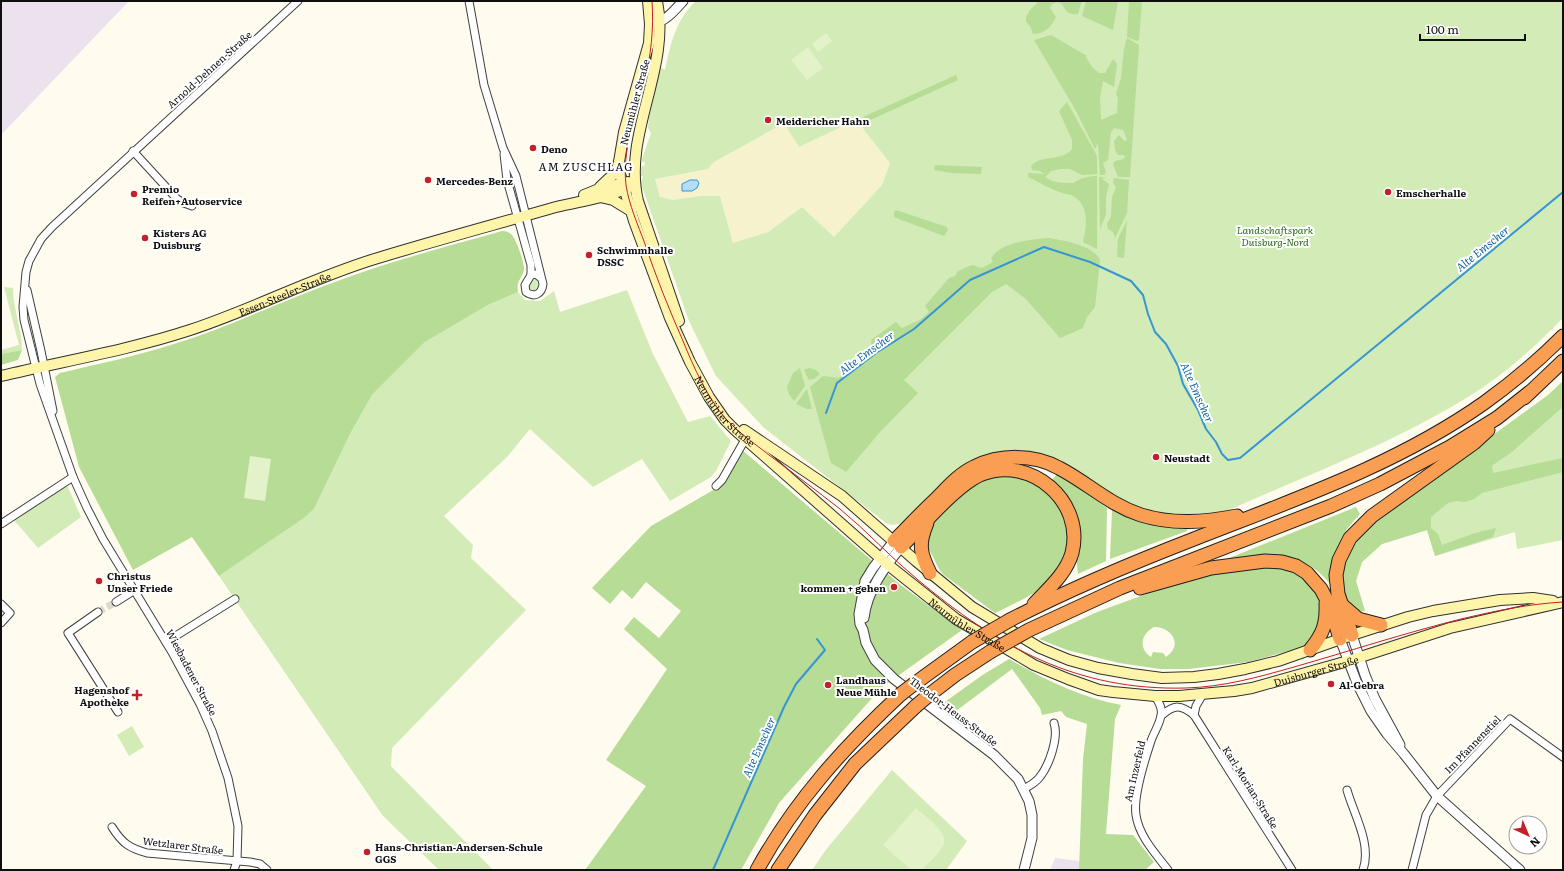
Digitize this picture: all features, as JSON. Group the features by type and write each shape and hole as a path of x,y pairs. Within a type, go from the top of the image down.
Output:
{"highway":[{"path":"757,870 780,832 823,774 868,725 901,694 972,642 1025,612 1098,578 1268,511 1359,473 1420,443 1483,404 1538,361 1563,336"},
{"path":"1346,637 1336,575 1339,560 1345,546 1354,533 1378,511 1474,443 1563,362"},
{"path":"778,870 815,814 855,764 916,706 955,675 990,652 1029,630 1077,607 1331,506 1380,484 1450,447 1496,418 1530,392"},
{"path":"897,544 956,478 974,467 988,461 1006,457 1027,458 1045,462 1059,468 1104,498 1125,509 1156,519 1199,522 1268,511"},
{"path":"897,544 928,519 966,484 982,474 1014,470 1030,474 1047,484 1057,493 1065,505 1071,519 1074,535 1072,554 1064,570 1055,582 1025,612"},
{"path":"928,519 922,534 920,547 922,558 930,573"},
{"path":"1120,591 1211,568 1265,561 1282,562 1296,566 1314,579 1326,597 1346,637"},
{"path":"1310,650 1320,638 1325,626 1327,613 1326,597"},
{"path":"1341,604 1358,620 1381,625"}],"main road":[{"name":"Neumühler Straße","path":"648,1 659,43 637,149 634,183 638,201 672,303 696,360 722,405 746,436 786,457 842,496 930,573 972,607 1040,648 1069,660"},
{"name":"Neumühler Straße","path":"657,1 655,23 624,132 619,162 623,186 631,211 670,318 690,362 716,409 725,420 746,436 884,561 956,619 1034,665 1068,679"},
{"path":"619,162 616,172 598,193 631,211"},
{"name":"Essen-Steeler-Straße","path":"1,376 138,345 192,330 377,258 566,205 579,197 634,183"},
{"name":"Duisburger Straße","path":"1069,660 1132,674 1162,678 1194,677 1245,669 1278,661 1381,625 1433,611 1481,602 1533,598 1562,602"},
{"name":"Duisburger Straße","path":"1068,679 1100,690 1119,694 1154,696 1203,694 1252,688 1348,661 1450,628 1562,602"}],"street":[{"name":"Arnold-Dehnen-Straße","path":"40,367 25,284 29,260 41,239 133,151 298,1"},
{"path":"470,1 484,85 503,148 516,176 522,217 531,264 531,275 524,285 526,292 531,295 537,295 542,290 541,278 522,217"},
{"path":"655,23 669,16 683,1"},
{"path":"133,151 177,199 192,206"},
{"path":"531,275 536,274 541,278"},
{"name":"Wiesbadener Straße","path":"40,367 56,427 73,477 103,539 166,642 200,704 222,759 228,778 238,826 237,861 234,870"},
{"path":"716,486 722,480 746,436"},
{"path":"1,524 73,477"},
{"name":"Theodor-Heuss-Straße","path":"897,544 884,561 865,581 859,614 860,624 870,652 882,668 894,679 994,755 1013,772 1024,789 1032,815 1033,828 1027,862 1024,870"},
{"path":"116,602 134,590"},
{"path":"166,642 235,599"},
{"path":"1,604 10,613 1,622"},
{"path":"98,612 68,633 118,712"},
{"path":"1346,637 1359,657 1375,699 1393,730 1404,754"},
{"path":"1346,637 1348,661 1357,683 1370,710 1386,734 1437,796 1520,870"},
{"path":"1154,696 1161,706 1162,715 1173,707 1178,707 1188,710 1194,715 1196,706 1203,694"},
{"name":"Am Inzerfeld","path":"1162,715 1143,768 1137,794 1136,814 1142,833 1168,870"},
{"name":"Karl-Morian-Straße","path":"1194,715 1292,870"},
{"name":"Im Pfannenstiel","path":"1437,796 1510,719 1563,758"},
{"path":"1024,789 1035,782 1047,766 1050,759 1056,729 1054,723"},
{"path":"1347,790 1364,840 1365,853 1363,870"},
{"path":"1412,870 1426,815 1437,796"},
{"name":"Wetzlarer Straße","path":"112,827 118,838 126,845 147,853 237,861"},
{"path":"237,861 260,864 267,870"}],"shaded area":[{"path":"1,1 129,1 1,135"},
{"path":"858,119 864,130 890,163 882,185 834,237 802,207 768,232 733,243 720,196 700,196 673,200 660,198 655,179 708,169 714,162 784,122 799,147"},
{"path":"1055,858 1080,861 1079,870 1050,870"}],"green space":[{"name":"Landschaftspark Duisburg-Nord","path":"696,1 1563,1 1563,318 1509,368 1473,394 1443,412 1412,429 1348,459 1218,515 1199,517 1158,514 1126,503 1027,452 902,525 892,525 886,523 763,427 716,376 689,321 641,184 643,176 640,176 640,167 644,166 645,162 642,162 642,159 651,133 648,128 649,117 660,67 665,70 675,33 683,16","holes":["858,119 864,130 890,163 882,185 834,237 802,207 768,232 733,243 720,196 700,196 673,200 660,197 655,179 708,169 714,162 784,123 799,147"]},
{"path":"1039,1 1082,1 1078,14 1068,12 1062,4 1057,2 1052,4 1050,8 1056,17 1054,21 1050,27 1044,31 1033,34 1030,26 1026,22 1026,17 1030,10"},
{"path":"1086,1 1118,1 1113,30 1082,16"},
{"path":"1129,1 1142,1 1139,40 1137,41 1127,37"},
{"path":"826,33 832,41 818,52 812,44"},
{"path":"1051,35 1087,56 1086,57 1092,67 1099,73 1105,73 1113,59 1117,64 1114,87 1103,81 1100,98 1101,120 1117,113 1118,98 1116,94 1121,78 1124,49 1127,38 1139,45 1130,177 1118,177 1113,164 1115,161 1124,159 1125,156 1118,155 1115,150 1114,141 1119,135 1125,142 1127,139 1123,130 1114,128 1111,132 1108,160 1103,163 1106,172 1104,174 1106,175 1100,175 1098,143 1095,149 1075,109 1034,40"},
{"path":"808,47 823,68 807,80 791,60"},
{"path":"956,75 958,80 866,122 863,117"},
{"path":"1067,102 1097,156 1097,174 1082,175 1070,169 1061,169 1051,171 1045,177 1055,182 1074,183 1091,176 1097,176 1097,249 1083,242 1086,216 1084,209 1077,199 1071,195 1053,190 1028,177 1028,173 1045,174 1040,171 1032,170 1031,166 1036,162 1058,157 1068,153 1072,149 1072,140 1059,111"},
{"path":"935,165 982,167 981,174 951,173 934,170"},
{"path":"1099,177 1106,178 1102,179 1109,184 1106,197 1106,214 1100,229"},
{"path":"1114,178 1129,180 1127,213 1114,240 1115,237 1113,232 1108,229 1107,224 1111,217 1112,197 1116,187 1113,183"},
{"path":"896,210 947,227 948,230 944,236 894,217 894,212"},
{"path":"1127,220 1124,258 1117,257 1118,239"},
{"path":"502,231 508,232 513,236 523,262 524,270 518,282 518,292 488,305 425,342 372,395 350,434 314,509 304,518 219,576 192,537 133,570 79,467 55,377 60,373 132,356 196,337 363,272"},
{"path":"1047,238 1085,247 1097,255 1100,260 1095,307 1087,317 1083,328 1060,338 1026,299 1006,284 992,292 904,380 918,393 880,432 846,472 831,463 810,387 823,376 839,378 872,350 871,340 896,322 902,328 920,320 929,312 925,306 949,278 955,276 958,271 972,265 982,268 993,262 991,258 1002,248 1009,245 1024,241"},
{"path":"533,278 537,280 538,286 534,291 529,289 528,286"},
{"path":"4,287 13,288 14,304 21,334 22,350 1,354 1,350 19,345"},
{"path":"627,290 653,354 688,422 710,416 731,441 716,471 711,477 670,501 642,459 593,487 530,429 507,457 444,516 473,545 471,558 526,610 392,748 391,766 493,870 439,870 383,816 219,576 304,518 314,509 350,434 372,395 425,342 488,305 518,292 525,300 540,301 554,291 560,312"},
{"path":"22,350 18,360 1,365 1,354"},
{"path":"800,368 805,386 794,401 789,394 787,387 793,373"},
{"path":"809,368 816,370 820,374 814,379 809,380 804,370"},
{"path":"1563,381 1563,407 1511,453 1492,466 1493,473 1563,458 1563,472 1482,493 1474,499 1465,502 1457,501 1448,503 1431,517 1431,528 1438,534 1442,545 1475,533 1496,528 1493,537 1435,556 1427,530 1382,544 1362,562 1356,581 1365,611 1354,613 1345,596 1342,578 1345,559 1356,539 1376,520 1548,395"},
{"path":"807,389 812,409 807,409 796,404"},
{"path":"1563,407 1563,540 1517,549 1515,532 1435,556 1427,530 1382,544 1362,562 1356,581 1365,611 1342,570 1511,453"},
{"path":"742,450 902,586 962,630 881,688 779,803 741,870 585,870 646,786 606,760 667,669 624,629 634,617 659,638 681,611 646,582 632,599 622,590 610,604 592,588 651,526 722,485"},
{"path":"250,456 271,459 265,501 244,498"},
{"path":"1058,473 1107,508 1106,561 1078,574 1076,556 1077,545 1051,481"},
{"path":"999,476 1026,478 1052,496 1064,514 1067,524 1068,544 1063,563 1052,579 1029,596 995,613 944,575 938,568 925,545 931,524 955,498 985,479"},
{"path":"67,485 81,517 38,548 14,520"},
{"path":"1356,507 1360,514 1346,531 1339,545 1334,582 1330,584 1318,572 1306,564 1294,559 1267,557 1222,561"},
{"path":"1112,510 1124,515 1187,528 1187,531 1110,559"},
{"path":"1263,566 1296,570 1313,585 1323,608 1312,643 1303,647 1248,662 1188,669 1160,669 1119,663 1067,650 1039,639 1097,612 1171,585 1232,570","holes":["1154,627 1166,630 1174,638 1174,648 1166,657 1163,653 1153,652 1151,657 1144,650 1144,637 1146,633"]},
{"path":"1009,659 1035,674 1077,693 1121,705 1115,719 1106,834 1133,835 1154,862 1145,870 1079,870 1083,759 1087,724 1066,717 1061,711 1042,715 1040,708 1012,669 952,714 942,704 984,674"},
{"path":"132,726 144,747 129,756 117,735"},
{"path":"892,770 967,841 946,870 812,870 825,851"},
{"path":"916,808 936,825 943,836 944,841 939,852 922,870 911,870 883,845"}],"water":[{"path":"690,180 697,180 699,183 697,188 692,191 682,191 682,184"}],"waterway":[{"name":"Alte Emscher","path":"826,413 837,383 876,353 914,329 970,280 1044,247 1090,262 1131,281 1143,295 1155,332 1166,344 1178,366 1183,384 1198,410 1206,429 1216,442 1222,454 1228,460 1240,458 1563,192"},
{"name":"Alte Emscher","path":"713,870 784,707 796,684 825,650 817,639"}],"tunnel":[{"path":"98,612 116,602"}],"tram line":[{"path":"652,1 653,22 650,53 644,83 630,134 626,159 626,185 631,207 658,281 696,372 719,410 736,429 840,509 917,579 978,625 1009,644 1041,660 1074,673 1109,682 1146,687 1186,688 1214,686 1254,678 1419,630 1474,616 1524,606 1563,602"}],"place":[{"name":"Meidericher Hahn","path":"768,120"},
{"name":"Deno","path":"533,148"},
{"name":"Mercedes-Benz","path":"428,180"},
{"name":"Emscherhalle","path":"1388,192"},
{"name":"Premio Reifen+Autoservice","path":"134,194"},
{"name":"Kisters AG Duisburg","path":"145,238"},
{"name":"Schwimmhalle DSSC","path":"589,255"},
{"name":"Neustadt","path":"1156,457"},
{"name":"Christus Unser Friede","path":"99,581"},
{"name":"kommen + gehen","path":"894,587"},
{"name":"Al-Gebra","path":"1331,684"},
{"name":"Landhaus Neue Mühle","path":"828,685"},
{"name":"Hagenshof Apotheke","path":"137,695"},
{"name":"Hans-Christian-Andersen-Schule GGS","path":"367,852"}],"district":[{"name":"AM ZUSCHLAG","path":"586,166"}]}
